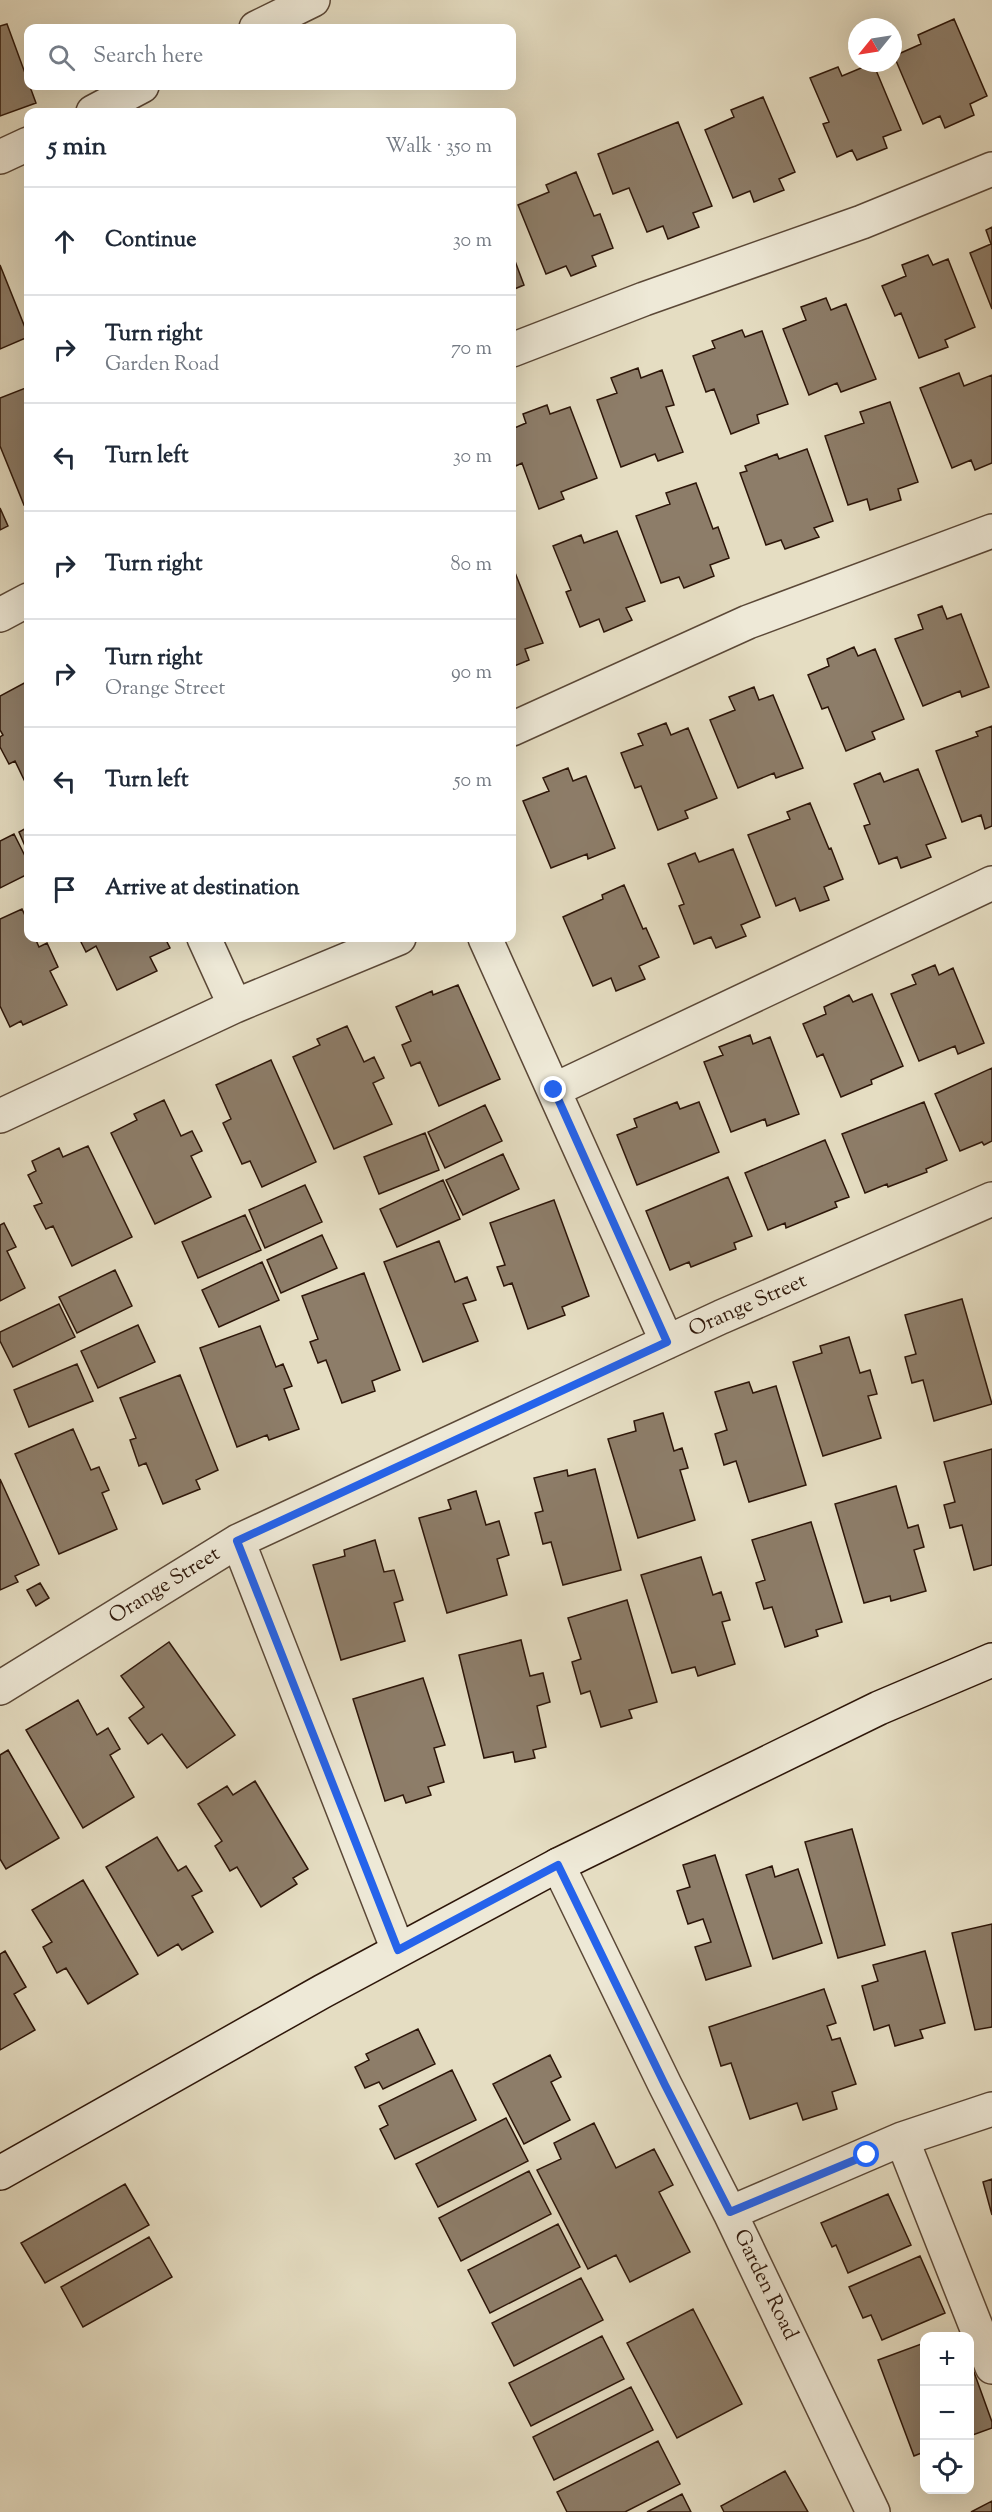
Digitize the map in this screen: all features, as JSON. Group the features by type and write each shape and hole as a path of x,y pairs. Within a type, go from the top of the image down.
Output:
{"street":[{"path":"264,24 313,0"},
{"path":"101,108 134,90"},
{"path":"0,157 24,146"},
{"path":"516,348 622,307 862,222 992,169"},
{"path":"516,727 748,622 992,531"},
{"path":"0,615 24,602"},
{"path":"554,1090 992,883"},
{"path":"206,942 235,1006"},
{"path":"0,1116 235,1006 389,942"},
{"path":"488,942 667,1342"},
{"name":"Orange Street","path":"0,1688 237,1541 667,1342 992,1199"},
{"path":"237,1541 398,1950"},
{"path":"0,2173 398,1950 558,1865 879,1708 992,1660"},
{"name":"Garden Road","path":"558,1865 665,2085 730,2212 873,2512"},
{"path":"730,2212 902,2139 992,2109"},
{"path":"902,2139 992,2367"}],"building":[{"path":"954,19 987,96 970,104 974,115 945,128 940,116 923,124 901,72 902,52 921,44 918,35"},
{"path":"7,24 24,70 24,90 31,90 36,103 0,116 0,26"},
{"path":"838,67 842,76 852,72 877,72 901,130 883,137 887,148 857,160 852,150 837,157 823,124 829,122 810,78"},
{"path":"763,97 795,172 779,179 784,190 754,202 750,191 733,198 705,130 734,117 731,110"},
{"path":"678,122 712,206 693,213 699,227 668,239 663,226 647,232 629,188 613,194 598,154"},
{"path":"576,172 594,216 600,214 613,248 592,256 596,266 571,276 566,266 546,274 518,205 549,192 546,185"},
{"path":"992,227 992,309 970,253 991,244 986,230"},
{"path":"928,255 933,265 948,259 975,327 945,340 948,347 919,358 901,313 895,316 882,286 906,276 902,265"},
{"path":"516,264 524,285 516,288"},
{"path":"0,265 24,325 24,339 0,349"},
{"path":"826,298 831,310 846,304 876,379 841,392 837,383 809,395 783,329 806,320 801,307"},
{"path":"742,330 745,337 762,331 788,404 757,415 759,423 731,434 714,389 706,392 693,356 715,348 712,341"},
{"path":"638,368 641,378 662,370 674,405 666,407 683,452 658,461 655,454 621,467 597,400 617,393 611,378"},
{"path":"959,373 964,386 992,375 992,463 975,470 971,460 952,468 920,388"},
{"path":"24,389 24,505 0,446 0,398"},
{"path":"890,402 918,482 898,489 901,500 870,510 867,499 848,505 825,436 864,423 860,412"},
{"path":"547,405 550,414 570,407 597,478 561,492 564,499 539,509 522,463 516,466 516,427 526,423 523,414"},
{"path":"807,449 833,521 814,528 819,537 785,549 781,540 766,545 740,473 747,471 745,466 777,454 779,459"},
{"path":"696,483 713,529 718,527 729,558 710,565 714,576 684,588 679,577 661,583 636,516 670,504 666,493"},
{"path":"0,508 8,526 0,530"},
{"path":"617,531 645,601 626,608 632,620 604,632 599,619 580,627 566,592 571,590 553,546 581,535 584,543"},
{"path":"516,575 543,643 525,649 529,660 516,665"},
{"path":"942,606 947,619 961,614 989,687 962,697 960,691 923,706 895,639 923,629 918,615"},
{"path":"854,647 858,656 875,649 904,719 872,732 875,739 846,751 828,707 822,709 808,675 829,666 827,659"},
{"path":"24,683 24,780 15,761 9,764 0,747 0,737 3,735 0,730 0,696"},
{"path":"754,687 759,700 773,695 803,768 776,778 774,773 738,788 710,720 735,710 729,697"},
{"path":"666,723 671,735 688,728 717,798 685,811 688,818 658,830 641,786 635,788 621,753 643,745 638,734"},
{"path":"992,726 992,826 985,829 981,815 962,822 936,751 978,736 976,732"},
{"path":"568,768 573,781 586,776 615,848 588,859 587,854 551,868 523,801 549,791 543,778"},
{"path":"918,769 946,838 926,845 931,857 901,868 897,857 879,864 864,826 870,824 854,784 880,773 884,782"},
{"path":"810,803 843,879 824,887 829,900 800,911 795,898 776,906 748,835 790,819 787,812"},
{"path":"24,829 24,844 19,832"},
{"path":"14,834 24,854 24,876 0,888 0,841"},
{"path":"733,849 760,917 741,925 746,936 716,948 711,937 694,944 679,906 684,904 668,864 695,853 699,862"},
{"path":"624,885 643,929 646,928 659,957 639,966 645,979 616,991 611,978 593,986 563,917 603,899 602,895"},
{"path":"22,909 24,942 37,942 39,947 47,943 58,967 50,971 67,1005 23,1025 21,1021 10,1027 0,1006 0,919"},
{"path":"81,942 167,942 170,948 150,957 157,971 117,990 96,946 86,952"},
{"path":"935,965 939,975 953,968 984,1043 958,1054 955,1046 919,1061 891,994 916,984 912,975"},
{"path":"458,985 500,1079 439,1106 420,1062 411,1066 402,1045 411,1041 396,1007 432,991 433,995"},
{"path":"872,994 903,1066 871,1080 872,1084 841,1097 823,1054 817,1057 803,1024 826,1014 824,1007 849,995 853,1002"},
{"path":"347,1026 364,1062 374,1057 384,1078 373,1083 392,1124 334,1149 293,1057 320,1045 317,1039"},
{"path":"750,1035 753,1044 770,1037 799,1114 767,1126 765,1119 731,1132 704,1062 723,1055 719,1047"},
{"path":"271,1060 316,1162 262,1187 250,1161 242,1164 223,1123 231,1119 216,1085"},
{"path":"992,1068 992,1141 984,1145 982,1142 960,1151 935,1094"},
{"path":"164,1100 181,1136 192,1131 202,1151 191,1156 211,1197 155,1224 111,1133 137,1120 134,1114"},
{"path":"677,1102 680,1109 699,1102 719,1152 637,1185 617,1135 637,1127 634,1119"},
{"path":"924,1102 947,1160 926,1169 927,1172 865,1193 842,1134"},
{"path":"485,1105 502,1141 445,1168 428,1132"},
{"path":"425,1133 439,1170 379,1194 364,1157"},
{"path":"825,1140 849,1197 835,1202 837,1207 786,1228 785,1223 768,1230 745,1173"},
{"path":"88,1146 132,1237 72,1266 53,1226 46,1229 34,1206 42,1203 28,1175 36,1171 32,1161 59,1148 63,1157"},
{"path":"503,1154 519,1189 463,1215 446,1180"},
{"path":"728,1177 752,1236 734,1243 736,1249 691,1267 689,1262 670,1270 646,1211"},
{"path":"443,1180 460,1219 397,1247 380,1209"},
{"path":"305,1185 322,1222 265,1248 249,1210"},
{"path":"554,1200 589,1296 562,1307 565,1315 528,1329 512,1283 504,1286 497,1267 505,1265 490,1223"},
{"path":"245,1215 261,1250 198,1278 182,1242"},
{"path":"4,1223 16,1247 7,1251 25,1288 0,1301 0,1225"},
{"path":"322,1235 337,1268 281,1293 267,1260"},
{"path":"439,1241 455,1282 467,1277 476,1300 463,1304 478,1341 423,1362 384,1262"},
{"path":"262,1262 279,1300 219,1327 202,1290"},
{"path":"115,1270 132,1306 77,1333 59,1297"},
{"path":"364,1273 400,1370 372,1381 375,1391 342,1403 326,1360 318,1363 310,1342 318,1339 302,1296"},
{"path":"962,1299 992,1404 934,1421 923,1380 912,1383 905,1357 916,1354 905,1315"},
{"path":"59,1304 75,1337 13,1367 0,1341 0,1332"},
{"path":"138,1325 155,1362 98,1388 81,1351"},
{"path":"260,1326 276,1367 283,1364 292,1386 284,1389 299,1429 269,1440 267,1435 237,1447 200,1348"},
{"path":"849,1337 860,1373 870,1370 877,1394 868,1396 881,1438 823,1456 793,1362 822,1353 820,1346"},
{"path":"77,1364 93,1401 29,1427 14,1390"},
{"path":"180,1375 218,1470 196,1480 200,1489 163,1504 146,1463 139,1466 130,1440 136,1438 120,1398"},
{"path":"749,1382 753,1393 776,1386 806,1485 749,1502 736,1461 724,1465 715,1434 727,1430 715,1392"},
{"path":"663,1413 674,1451 682,1448 688,1468 680,1470 695,1520 638,1538 608,1439 636,1431 634,1421"},
{"path":"73,1429 91,1470 99,1467 109,1490 102,1493 117,1529 59,1554 15,1454"},
{"path":"992,1449 992,1565 974,1570 962,1525 950,1528 944,1505 955,1502 944,1462"},
{"path":"595,1469 621,1570 563,1585 551,1542 543,1544 535,1513 543,1511 534,1478 567,1470 568,1476"},
{"path":"0,1479 39,1565 15,1576 18,1582 0,1590"},
{"path":"896,1486 908,1528 918,1525 924,1547 914,1550 926,1591 891,1601 890,1596 864,1603 835,1504"},
{"path":"476,1491 486,1525 499,1521 509,1555 497,1559 507,1595 447,1613 419,1518 451,1509 448,1500"},
{"path":"811,1522 842,1622 816,1630 818,1636 785,1647 772,1607 764,1609 756,1583 765,1580 752,1540"},
{"path":"375,1540 384,1572 394,1570 403,1600 394,1603 405,1641 341,1660 313,1565 345,1556 344,1550"},
{"path":"701,1557 713,1595 721,1592 730,1620 722,1622 735,1664 698,1676 695,1667 672,1673 641,1575"},
{"path":"40,1583 49,1598 36,1606 27,1590"},
{"path":"627,1600 657,1702 629,1710 632,1718 601,1727 590,1691 581,1694 572,1662 581,1659 568,1618"},
{"path":"521,1640 530,1676 543,1673 550,1702 537,1706 546,1747 533,1750 535,1758 515,1762 513,1752 484,1758 459,1655"},
{"path":"169,1642 235,1735 187,1768 162,1734 148,1744 129,1718 144,1707 121,1676"},
{"path":"423,1678 445,1745 434,1748 444,1782 428,1787 431,1795 406,1803 403,1795 385,1801 353,1699"},
{"path":"78,1700 97,1735 108,1728 120,1749 110,1755 134,1797 83,1828 26,1730"},
{"path":"8,1750 59,1838 6,1869 0,1859 0,1755"},
{"path":"255,1781 308,1869 293,1878 297,1884 261,1907 237,1867 230,1871 215,1846 222,1841 198,1804 227,1786 233,1795"},
{"path":"852,1829 885,1945 838,1958 805,1842"},
{"path":"157,1837 178,1871 186,1866 202,1891 192,1896 213,1932 182,1950 178,1944 158,1956 106,1867"},
{"path":"715,1855 751,1966 706,1980 695,1947 711,1942 703,1919 688,1924 677,1891 690,1887 683,1865"},
{"path":"772,1866 775,1877 798,1869 822,1943 773,1959 746,1875"},
{"path":"83,1880 138,1974 88,2004 66,1968 57,1973 43,1947 52,1942 32,1910"},
{"path":"992,1924 992,2027 975,2030 952,1933"},
{"path":"5,1951 26,1987 14,1994 35,2030 0,2050 0,1954"},
{"path":"925,1951 945,2023 920,2030 923,2038 895,2046 889,2025 874,2030 862,1986 878,1981 873,1965"},
{"path":"824,1989 836,2023 827,2026 832,2040 840,2038 856,2084 832,2092 837,2109 803,2120 797,2103 750,2119 731,2063 721,2066 709,2027"},
{"path":"418,2029 435,2064 383,2089 379,2082 365,2088 355,2067 369,2060 366,2054"},
{"path":"550,2055 561,2077 551,2082 570,2120 524,2144 493,2084"},
{"path":"452,2070 476,2120 395,2159 380,2129 388,2125 379,2106"},
{"path":"506,2118 528,2161 438,2207 416,2164"},
{"path":"594,2123 616,2168 654,2149 673,2185 659,2192 690,2252 630,2282 616,2255 588,2269 537,2170 561,2159 554,2143"},
{"path":"529,2171 551,2214 461,2261 439,2218"},
{"path":"992,2179 992,2215 983,2182"},
{"path":"125,2184 149,2225 45,2283 21,2243"},
{"path":"888,2194 911,2245 848,2273 836,2245 832,2247 821,2223"},
{"path":"558,2224 580,2267 490,2313 468,2270"},
{"path":"149,2237 172,2277 83,2327 61,2287"},
{"path":"920,2256 945,2313 882,2340 871,2315 863,2318 849,2287"},
{"path":"581,2278 603,2320 514,2366 492,2323"},
{"path":"693,2309 742,2404 677,2438 627,2343"},
{"path":"602,2336 624,2379 531,2426 509,2383"},
{"path":"920,2344 920,2454 914,2456 878,2360"},
{"path":"974,2372 992,2422 992,2428 974,2435"},
{"path":"631,2387 653,2430 554,2480 533,2437"},
{"path":"658,2441 680,2484 625,2512 567,2512 557,2492"},
{"path":"785,2471 808,2512 724,2512 721,2506"},
{"path":"682,2494 691,2512 647,2512"},
{"path":"992,2501 992,2512 971,2512"}],"route":[{"path":"554,1090 667,1342 237,1541 398,1950 558,1865 665,2085 730,2212 867,2155"}]}
